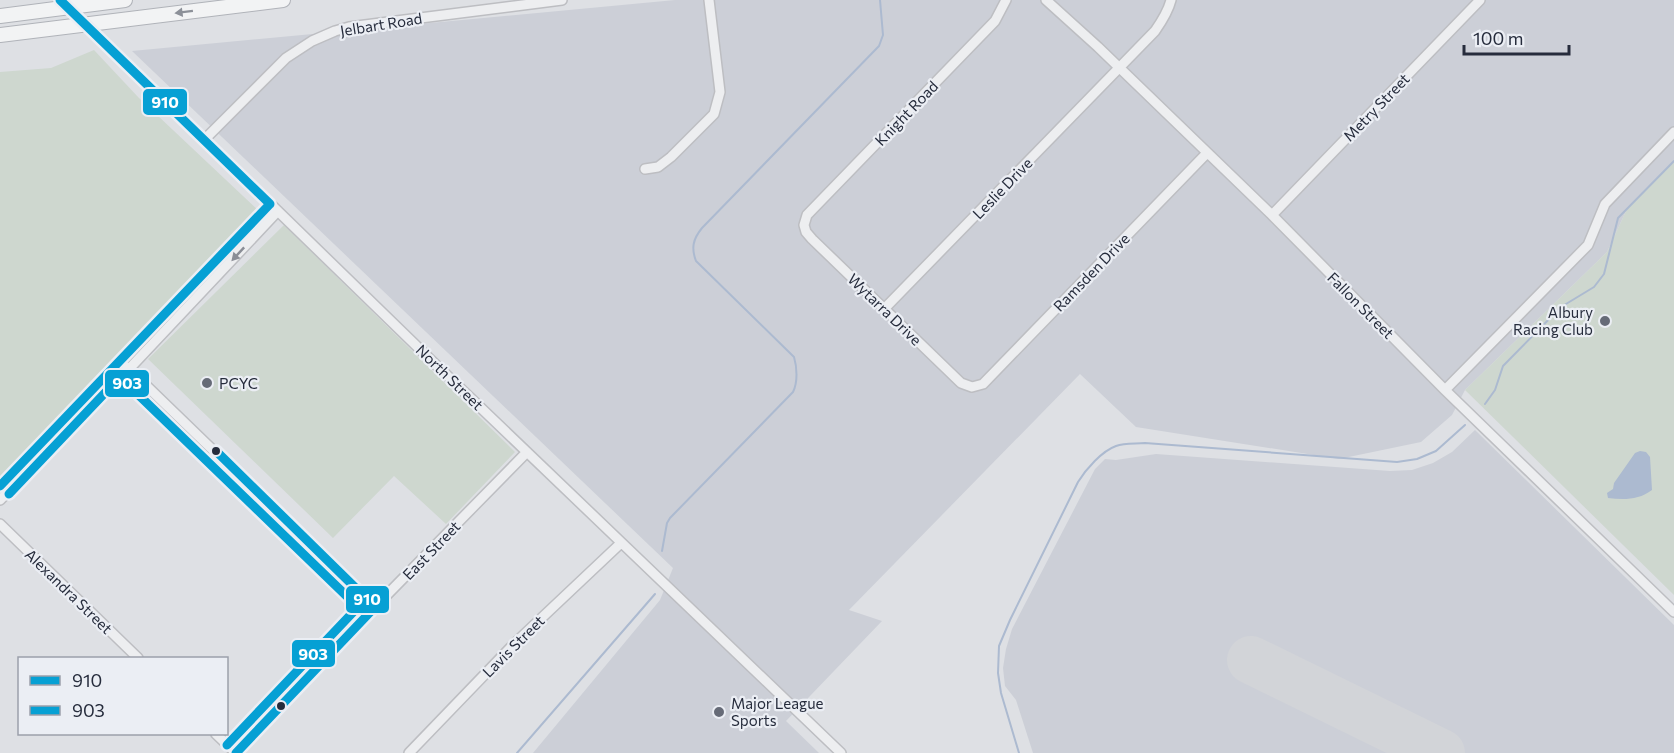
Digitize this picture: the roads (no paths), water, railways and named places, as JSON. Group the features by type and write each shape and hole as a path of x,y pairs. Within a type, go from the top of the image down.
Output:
{"highway":[{"path":"0,16 125,0"},
{"path":"0,35 283,0"}],"street":[{"name":"North Street","path":"60,0 841,753"},
{"name":"Jelbart Road","path":"205,139 286,58 312,41 336,31 349,27 562,0"},
{"path":"645,169 658,167 671,157 714,114 720,92 710,0"},
{"name":"Knight Road","path":"804,225 807,216 995,21 1006,0"},
{"name":"Fallon Street","path":"1046,0 1272,215 1445,390 1674,612"},
{"path":"1119,68 1163,20 1171,0"},
{"name":"Metry Street","path":"1272,215 1480,0"},
{"name":"Leslie Drive","path":"885,308 1119,68"},
{"path":"1445,390 1588,245 1605,204 1674,132"},
{"name":"Ramsden Drive","path":"972,387 983,384 1207,153"},
{"path":"0,486 270,204"},
{"path":"0,500 129,369 278,211"},
{"name":"Wytarra Drive","path":"804,225 812,239 961,383 972,387"},
{"path":"120,360 375,607"},
{"name":"East Street","path":"236,753 527,452"},
{"name":"Alexandra Street","path":"0,524 137,657"},
{"name":"Lavis Street","path":"409,753 514,644 621,543"},
{"path":"217,735 236,753"}],"water":[{"path":"1646,452 1650,457 1652,490 1631,499 1608,498 1607,493 1613,489 1614,483 1635,453"}],"waterway":[{"path":"662,551 670,518 793,392 796,379 794,357 696,261 693,248 695,240 702,228 879,46 883,35 880,0"},
{"path":"1485,404 1495,390 1503,366 1561,307 1594,287 1604,274 1618,218 1674,161"},
{"path":"1019,753 1001,693 998,673 999,646 1078,482 1105,452 1119,445 1145,443 1397,462 1417,459 1436,451 1465,425"},
{"path":"517,753 655,594"}],"place":[{"name":"Albury Racing Club","path":"1605,321"},
{"name":"PCYC","path":"207,383"},
{"name":"Major League Sports","path":"719,712"}]}
